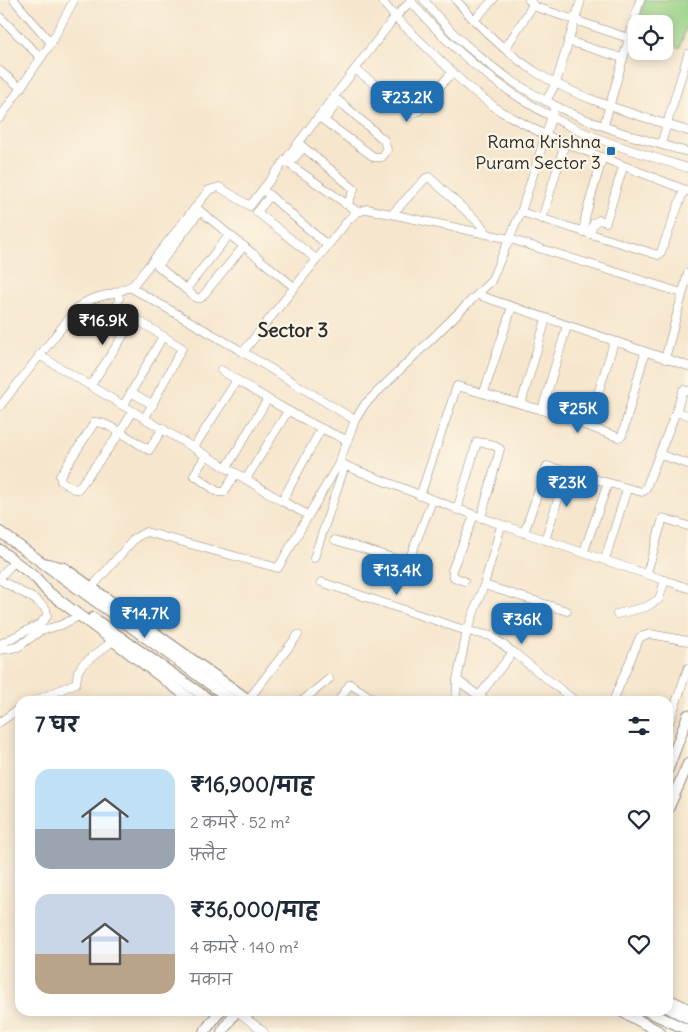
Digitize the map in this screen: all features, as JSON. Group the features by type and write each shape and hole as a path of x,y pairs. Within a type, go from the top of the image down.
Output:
{"main road":[{"path":"0,532 226,696"},
{"path":"0,550 36,578 204,696"},
{"path":"43,563 64,568 243,696"},
{"path":"36,578 47,591 186,696"},
{"path":"673,756 688,715"},
{"path":"673,798 688,764"},
{"path":"673,1001 688,1009"},
{"path":"673,1010 688,1018"},
{"path":"204,1032 216,1016"},
{"path":"222,1032 233,1016"},
{"path":"630,1016 660,1032"},
{"path":"659,1016 688,1030"}],"street":[{"path":"14,0 51,43"},
{"path":"0,118 51,43 74,0"},
{"path":"381,0 395,17 485,101 545,136 686,191 659,254 521,212"},
{"path":"322,119 395,17 411,0 431,26 480,71 552,116 582,131 688,168"},
{"path":"424,0 434,14 484,61 546,101 604,125 688,152"},
{"path":"456,0 504,48 538,73 556,83 608,105 688,131"},
{"path":"474,20 493,0"},
{"path":"546,101 556,83 581,0"},
{"path":"635,15 640,0"},
{"path":"504,48 531,3 574,21 628,38 604,125"},
{"path":"0,17 41,58"},
{"path":"568,41 622,58"},
{"path":"661,144 684,77 688,54"},
{"path":"356,70 413,113 419,111 452,72"},
{"path":"0,71 20,88"},
{"path":"0,406 39,355 82,304 93,298 130,287 209,190 219,187 250,206 322,119 339,101 384,140 386,150 382,157 374,157 322,119"},
{"path":"314,558 342,464 347,440 355,420 372,397 491,281 521,212 555,106"},
{"path":"542,219 564,143"},
{"path":"344,204 349,201 354,189 303,147 289,164 344,204 358,212"},
{"path":"586,233 586,214 602,158"},
{"path":"586,233 599,220 606,222 623,167"},
{"path":"393,213 429,177 479,223 487,233"},
{"path":"316,259 257,212 269,195 327,245"},
{"path":"243,352 327,245 358,212 367,209 510,239 682,293"},
{"path":"244,246 201,298 198,299 158,266 200,211 244,246 294,287"},
{"path":"186,289 229,235"},
{"path":"665,359 688,273"},
{"path":"130,287 243,352 355,420"},
{"path":"478,295 688,366"},
{"path":"120,298 117,307 181,347 182,350 146,418"},
{"path":"484,392 512,307"},
{"path":"521,404 546,318"},
{"path":"91,385 134,319"},
{"path":"542,410 567,326"},
{"path":"124,405 163,336"},
{"path":"588,426 614,342"},
{"path":"420,496 456,386 484,392 542,410 617,437 622,436 645,352"},
{"path":"39,355 308,515"},
{"path":"221,370 268,400 321,429 347,440"},
{"path":"194,447 237,380"},
{"path":"524,533 546,467 550,466 608,482 639,493 646,490 661,455 683,390 688,392"},
{"path":"131,392 153,405"},
{"path":"226,467 268,400"},
{"path":"133,411 120,433 78,489 75,490 61,481 60,476 95,422 101,422 120,433 149,450 162,428"},
{"path":"246,479 288,411"},
{"path":"676,412 688,415"},
{"path":"282,501 321,429"},
{"path":"457,510 477,442 490,444 500,449 477,517 452,570 454,577 464,581"},
{"path":"206,455 194,475 210,487 223,492 236,473"},
{"path":"661,455 688,464"},
{"path":"342,464 432,501 501,526 584,551 688,588"},
{"path":"92,588 135,538 146,532 278,568 308,515 342,464"},
{"path":"546,540 566,471"},
{"path":"584,551 608,482"},
{"path":"606,559 627,489"},
{"path":"335,540 406,562 409,560 432,501"},
{"path":"646,573 663,518 688,526"},
{"path":"456,696 457,680 466,631 484,585 501,526"},
{"path":"0,644 40,624 47,616 46,609 36,600 0,578 15,561"},
{"path":"617,614 646,606 659,599 665,580"},
{"path":"321,582 466,631 490,636 569,696"},
{"path":"484,585 567,611"},
{"path":"0,650 18,647 40,631 61,625 79,616"},
{"path":"615,696 640,637 650,634 688,641"},
{"path":"252,696 298,635"},
{"path":"46,696 76,683 78,671 82,664 113,641"},
{"path":"484,696 513,652"},
{"path":"673,712 688,668"},
{"path":"308,696 329,679"},
{"path":"457,680 478,696"},
{"path":"342,696 350,684 368,696"},
{"path":"0,722 15,712"},
{"path":"243,1016 264,1032"}],"green space":[{"path":"645,0 688,0 688,21 680,48 673,45 673,15 641,15"}],"place":[{"name":"Rama Krishna Puram Sector 3","path":"611,151"}],"district":[{"name":"Sector 3","path":"293,330"}]}
